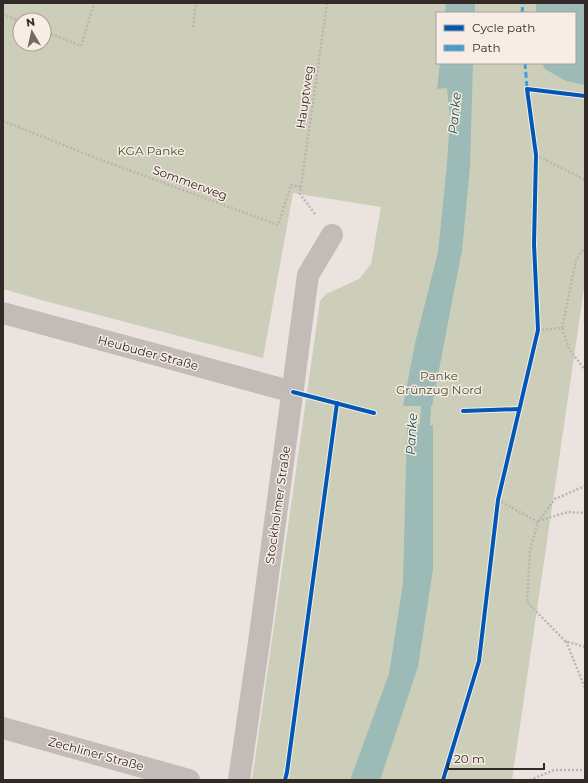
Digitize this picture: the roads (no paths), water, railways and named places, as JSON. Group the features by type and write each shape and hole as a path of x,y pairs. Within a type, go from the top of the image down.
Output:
{"street":[{"name":"Stockholmer Straße","path":"239,780 308,275 332,235"},
{"name":"Heubuder Straße","path":"3,313 293,392"},
{"name":"Zechliner Straße","path":"3,728 189,780"}],"water":[{"path":"446,3 475,3 475,12 445,12"},
{"path":"536,3 585,3 585,85 566,81 545,69 542,64 576,64 576,12 536,12"},
{"path":"440,64 473,64 470,167 462,250 432,406 403,406 415,343 438,252 450,119 447,88 437,89"},
{"path":"407,425 433,425 433,569 418,667 380,780 350,780 389,674 403,583"}],"waterway":[{"name":"Panke","path":"424,437 427,393"}],"park label":[{"name":"KGA Panke","path":"151,151"},
{"name":"Panke Grünzug Nord","path":"439,383"}]}
